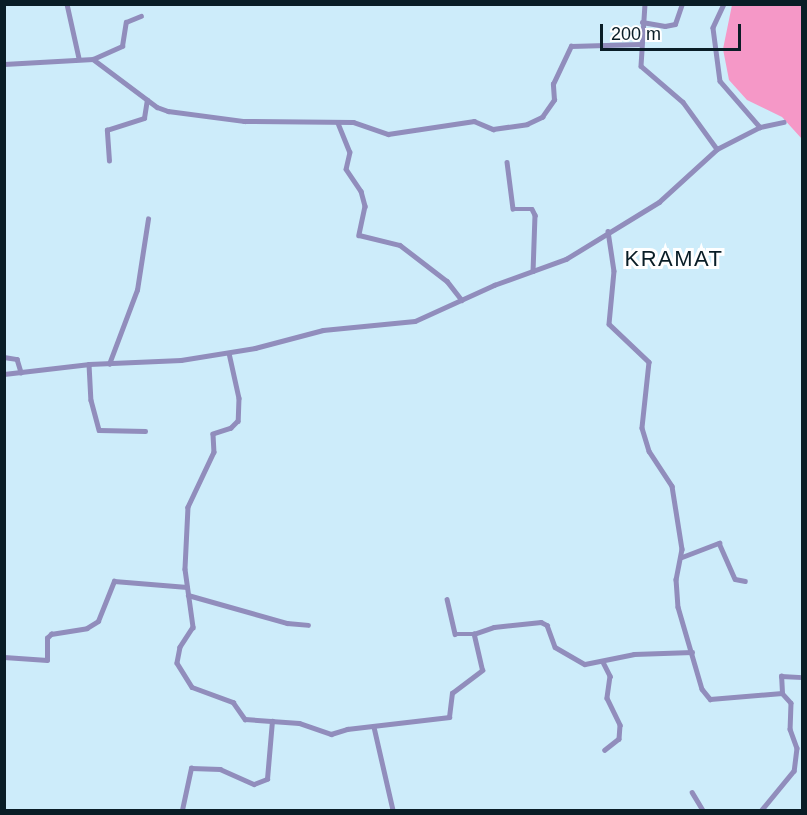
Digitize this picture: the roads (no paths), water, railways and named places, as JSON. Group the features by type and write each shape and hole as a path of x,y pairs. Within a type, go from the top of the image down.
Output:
{"street":[{"path":"67,4 79,58"},
{"path":"645,4 642,22 641,66 683,102 717,149"},
{"path":"642,22 665,26 675,24 682,4"},
{"path":"724,4 713,28 720,81 760,127"},
{"path":"4,64 93,59 122,46 126,22 141,16"},
{"path":"93,59 147,100 168,111 244,121 364,124 388,134 474,121 488,129 516,128 542,117 554,100 554,84 571,46 641,44"},
{"path":"109,161 107,130 144,118 147,100"},
{"path":"4,374 89,364 182,360 229,352 323,330 415,321 566,259 667,196 717,149 760,127 783,122"},
{"path":"338,123 350,152 346,169 361,191 365,206 359,235 391,240 408,250 447,281 462,300"},
{"path":"507,162 513,209 532,209 535,215 533,271"},
{"path":"109,364 137,290 148,219"},
{"path":"608,231 614,280 609,324 649,362 642,428 649,451 670,481 682,557 676,579 678,607 702,689 710,699 782,693"},
{"path":"229,352 239,398 239,416 236,425 213,434 213,452 190,496 187,587 194,627 177,655 186,682 233,702 245,719 299,723 331,735 448,717 453,693 483,670 474,634"},
{"path":"4,357 17,359 21,372"},
{"path":"89,364 91,400 99,430 145,431"},
{"path":"682,557 719,543 735,579 745,581"},
{"path":"4,657 47,660 47,638 51,634 87,628 98,621 114,580 187,587"},
{"path":"188,595 287,623 308,625"},
{"path":"447,599 455,634 474,634 494,627 541,622 547,625 551,640 562,653 585,664 634,654 692,652"},
{"path":"603,662 610,676 607,698 620,725 619,739 605,750"},
{"path":"762,810 791,779 795,766 797,748 790,729 792,707 782,693 781,676 802,677"},
{"path":"182,810 191,768 220,769 254,783 267,779 272,721"},
{"path":"374,727 393,810"},
{"path":"692,792 703,810"}],"district":[{"name":"KRAMAT","path":"674,259"}]}
